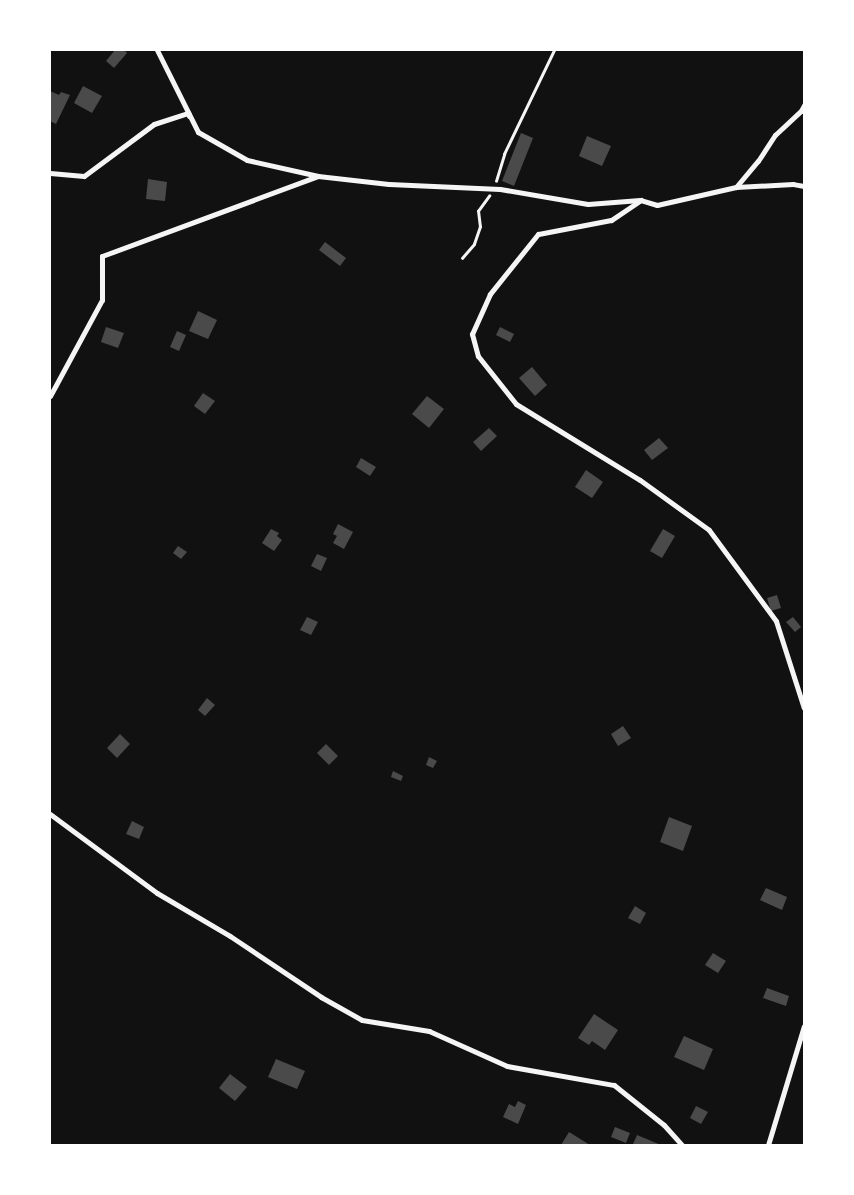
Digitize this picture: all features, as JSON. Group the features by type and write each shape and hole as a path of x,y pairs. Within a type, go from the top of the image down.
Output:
{"street":[{"path":"157,50 198,132"},
{"path":"736,187 758,161 775,135 801,111 804,105"},
{"path":"50,173 84,176 154,124 188,114 198,132 247,160 318,176 389,184 494,189 588,204 640,200 657,204 736,187 793,184 804,186"},
{"path":"50,396 102,300 102,256 318,176"},
{"path":"640,200 611,220 538,234 490,294 472,334 478,356 516,404 640,480 709,530 776,621 804,708"},
{"path":"797,685 804,685"},
{"path":"50,814 158,893 230,936 321,997 362,1020 429,1031 507,1066 614,1085 664,1126 682,1145"},
{"path":"768,1145 804,1026"}],"path":[{"path":"462,258 474,244 480,227 478,211 494,189 504,154 554,50"}],"building":[{"path":"115,50 124,50 127,53 114,68 106,61"},
{"path":"83,86 102,96 92,113 74,103"},
{"path":"50,91 59,95 61,92 70,95 56,124 50,121"},
{"path":"521,133 533,138 514,186 502,181"},
{"path":"587,136 611,146 602,166 579,156"},
{"path":"148,179 167,182 165,201 146,199"},
{"path":"325,242 346,258 340,266 319,250"},
{"path":"198,311 217,320 208,339 189,331"},
{"path":"106,327 124,333 118,348 101,342"},
{"path":"500,327 514,334 510,342 496,335"},
{"path":"177,331 186,335 179,351 170,347"},
{"path":"532,367 547,385 535,396 519,378"},
{"path":"203,393 215,401 205,414 194,406"},
{"path":"427,396 444,409 429,428 412,414"},
{"path":"489,428 497,436 481,451 473,442"},
{"path":"659,438 668,448 652,460 644,450"},
{"path":"361,458 376,467 370,476 356,467"},
{"path":"586,470 603,482 592,498 575,487"},
{"path":"338,524 353,532 344,549 333,543 337,536 333,534"},
{"path":"271,529 279,533 277,536 282,540 274,551 262,543"},
{"path":"663,529 675,536 662,558 650,551"},
{"path":"178,546 187,552 181,559 173,553"},
{"path":"317,554 327,558 321,571 311,566"},
{"path":"777,595 781,608 771,611 767,598"},
{"path":"307,617 318,622 311,635 300,630"},
{"path":"793,617 801,627 795,632 786,622"},
{"path":"207,698 215,705 205,716 198,710"},
{"path":"623,726 631,738 618,746 611,734"},
{"path":"120,734 130,744 117,758 107,748"},
{"path":"326,744 338,756 329,765 317,753"},
{"path":"429,757 437,761 433,768 426,765"},
{"path":"393,771 403,776 401,781 391,777"},
{"path":"669,817 692,826 683,851 660,842"},
{"path":"132,821 144,827 139,839 126,834"},
{"path":"766,888 787,897 782,910 760,900"},
{"path":"635,906 646,913 640,924 628,918"},
{"path":"713,953 726,961 718,973 705,965"},
{"path":"767,988 789,996 786,1006 763,998"},
{"path":"594,1014 618,1030 605,1050 592,1041 589,1045 578,1038"},
{"path":"684,1036 713,1049 704,1070 674,1057"},
{"path":"276,1059 305,1071 297,1089 268,1077"},
{"path":"230,1074 247,1087 235,1101 219,1088"},
{"path":"518,1101 526,1105 518,1124 503,1117 509,1104 515,1107"},
{"path":"696,1106 708,1112 701,1124 690,1118"},
{"path":"615,1127 630,1133 626,1143 611,1137"},
{"path":"569,1132 590,1145 561,1145"},
{"path":"637,1135 661,1145 633,1144"}]}
